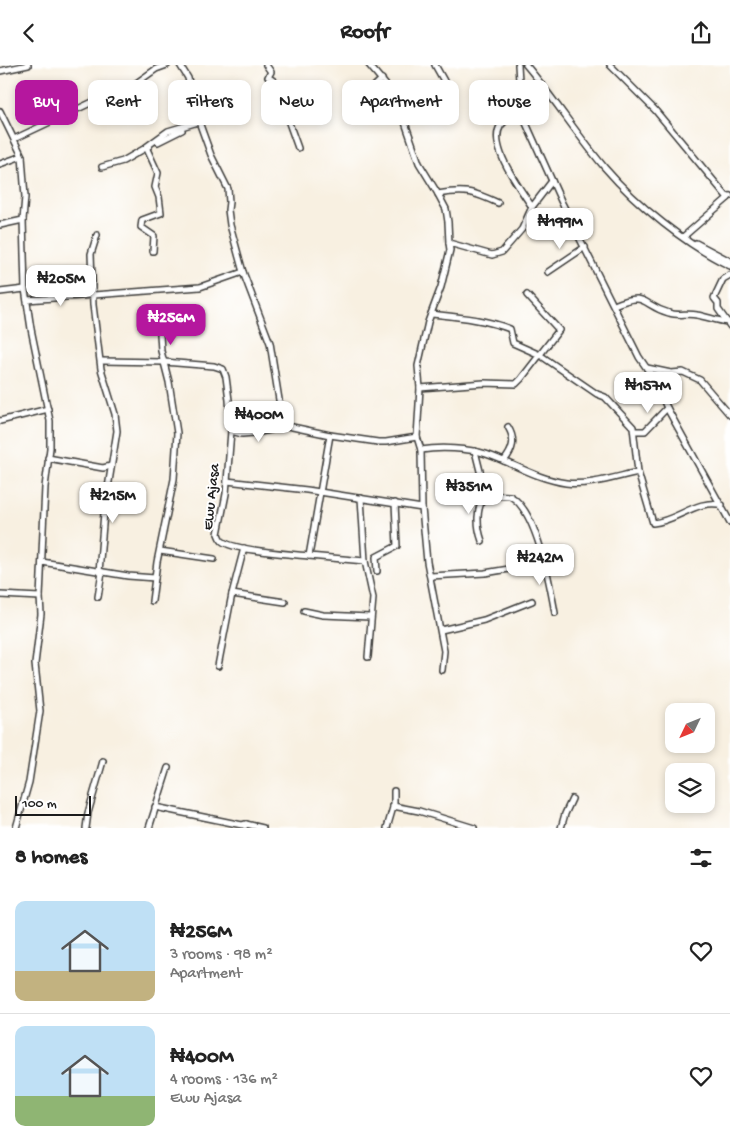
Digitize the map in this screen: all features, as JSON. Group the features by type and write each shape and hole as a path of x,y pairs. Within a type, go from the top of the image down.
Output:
{"street":[{"path":"0,71 28,65"},
{"path":"14,139 134,84 156,69 167,65"},
{"path":"180,65 188,80"},
{"path":"266,65 271,72 268,77 274,81 298,148"},
{"path":"369,65 382,79 399,105 419,163 446,209 448,222 450,250 448,261 422,344 418,366 420,389 417,437 421,450 422,508 427,562 444,651 442,670"},
{"path":"435,65 443,80"},
{"path":"518,65 519,80"},
{"path":"526,65 537,80"},
{"path":"610,65 655,111 729,197 683,237 730,265"},
{"path":"549,96 604,167 635,199 697,247 730,265"},
{"path":"0,111 22,156 25,197 23,220 25,289 31,329 50,421 45,487 40,597 41,614 35,664 40,711 29,782 16,828"},
{"path":"102,167 123,161 168,131 188,125"},
{"path":"199,125 211,155 228,189 228,210 243,272 270,343 283,425"},
{"path":"502,125 497,135 497,144 509,171 532,207"},
{"path":"527,125 552,181 639,357 654,379 667,408 730,522"},
{"path":"146,147 158,173 155,187 162,213 142,220 141,227 154,236 153,251"},
{"path":"0,164 22,156"},
{"path":"449,243 492,255 499,254 522,229 532,207 552,181"},
{"path":"438,195 457,191 474,193 498,203"},
{"path":"0,225 23,220"},
{"path":"98,235 91,254 93,305 103,377 115,414 117,431 103,521 98,597"},
{"path":"548,272 585,247"},
{"path":"27,300 200,287 243,272"},
{"path":"729,324 714,298 723,279 730,275"},
{"path":"0,292 25,289"},
{"path":"420,389 484,383 516,384 559,330 527,295"},
{"path":"614,305 638,298 669,313 696,314 729,324"},
{"path":"714,320 720,311"},
{"path":"431,314 461,317 492,323 510,329 511,341 515,345 540,355 597,394 605,397 633,427 638,472 653,523 712,502 722,505"},
{"path":"152,601 174,479 177,433 161,351 160,334"},
{"path":"101,361 164,362"},
{"name":"Ewu Ajasa","path":"164,362 214,366 223,369 226,377 231,431 226,494 218,534 222,542 244,548 365,561"},
{"path":"647,368 671,373 684,373 700,380 730,415"},
{"path":"634,431 644,431 667,408"},
{"path":"0,421 48,409"},
{"path":"231,431 242,434 254,433 270,431 283,425 330,435 386,442 417,437"},
{"path":"504,461 513,445 511,432 508,427"},
{"path":"309,556 315,532 330,435"},
{"path":"421,450 441,448 476,451 540,477 567,483 585,483 638,472"},
{"path":"476,451 486,495 482,501 478,519 478,528 482,541"},
{"path":"48,458 104,468 112,466"},
{"path":"104,468 110,474"},
{"path":"227,481 320,492 422,508"},
{"path":"486,495 507,495 516,500 529,520 548,571 556,613"},
{"path":"361,499 365,561 372,597 368,657"},
{"path":"377,571 376,557 397,546 395,503"},
{"path":"218,666 232,594 244,548"},
{"path":"160,551 214,559"},
{"path":"430,576 485,573 521,567 543,555"},
{"path":"42,562 101,572 155,578"},
{"path":"232,594 285,602"},
{"path":"0,595 40,597"},
{"path":"441,630 484,620 532,601"},
{"path":"304,611 323,615 370,617"},
{"path":"86,828 88,813 103,761"},
{"path":"149,828 168,767"},
{"path":"387,828 393,806 394,791"},
{"path":"561,828 572,799"},
{"path":"393,806 420,811 474,828"},
{"path":"156,807 245,826 263,828"}]}
